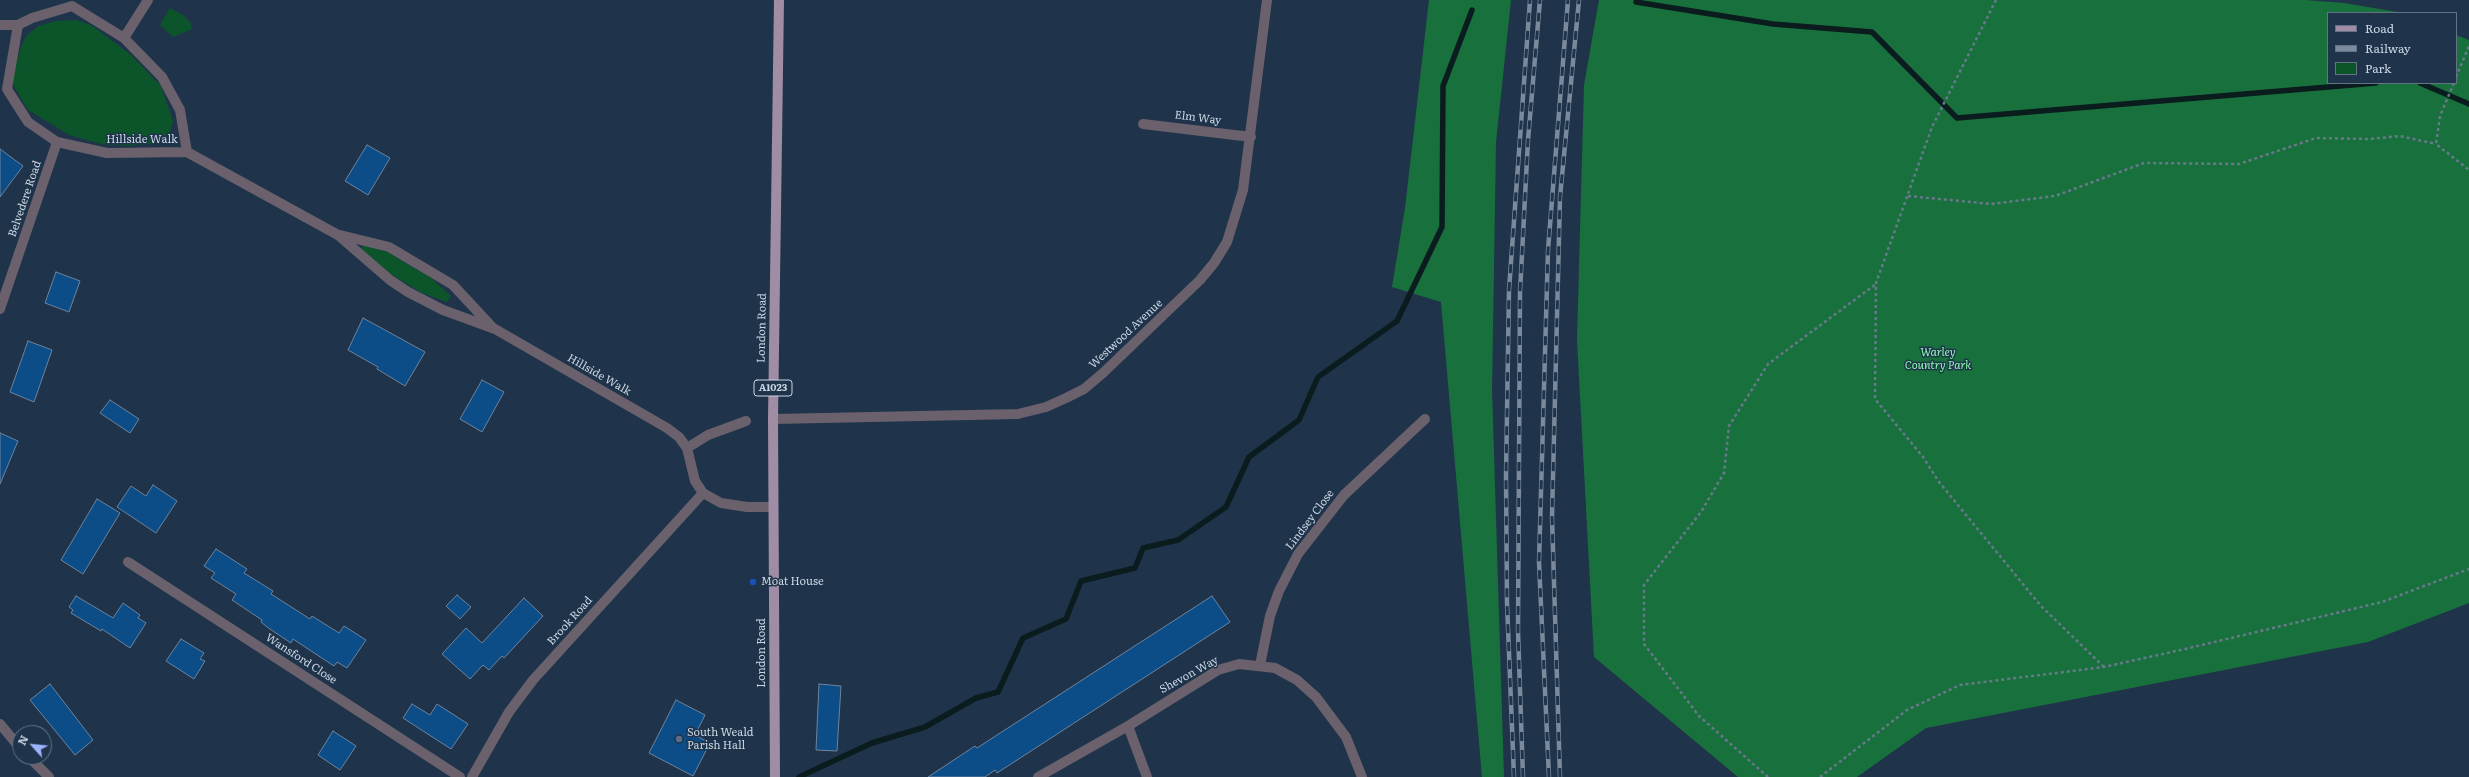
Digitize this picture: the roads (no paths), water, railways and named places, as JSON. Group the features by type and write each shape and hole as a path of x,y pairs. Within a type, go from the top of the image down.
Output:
{"main road":[{"name":"London Road","path":"774,777 773,419 779,0"}],"street":[{"path":"124,38 148,0"},
{"name":"Westwood Avenue","path":"773,419 1018,414 1046,407 1084,388 1200,280 1214,263 1227,242 1243,190 1251,137 1267,0"},
{"name":"Hillside Walk","path":"187,152 180,110 162,77 124,38 72,6 32,18 18,25 7,89 28,122 56,142 107,153 187,152 338,235 390,280 408,292 443,310 495,329 667,428 679,437 687,448"},
{"path":"0,25 18,25"},
{"name":"Elm Way","path":"1143,124 1251,137"},
{"name":"Belvedere Road","path":"0,310 56,142"},
{"name":"Hillside Walk","path":"338,235 390,247 453,285 495,329"},
{"name":"Lindsey Close","path":"1260,665 1270,616 1279,591 1298,554 1344,495 1425,419"},
{"path":"746,421 708,435 687,448 695,481 702,493 721,503 747,507 773,507"},
{"name":"Brook Road","path":"472,777 509,712 533,680 702,493"},
{"name":"Wansford Close","path":"128,562 460,777"},
{"name":"Shevon Way","path":"1038,777 1128,726 1218,670 1239,664 1260,665 1275,668 1297,680 1316,697 1346,736 1362,777"},
{"path":"0,724 12,738"},
{"path":"1128,726 1147,777"},
{"path":"37,765 48,777"}],"waterway":[{"path":"1636,2 1773,24 1872,32 1957,118 2364,84"},
{"path":"799,777 872,743 925,727 976,698 998,692 1023,638 1066,619 1081,581 1135,568 1143,548 1178,540 1226,507 1249,457 1299,420 1318,377 1397,321 1442,227 1443,86 1472,10"},
{"path":"2422,84 2469,104"}],"railway":[{"path":"1514,777 1507,603 1506,476 1509,290 1530,0"},
{"path":"1523,777 1518,631 1520,292 1528,140 1540,0"},
{"path":"1549,777 1539,562 1548,250 1568,0"},
{"path":"1560,777 1552,517 1560,197 1579,0"}],"place":[{"name":"Moat House","path":"753,582"},
{"name":"South Weald Parish Hall","path":"679,739"}],"park label":[{"name":"Warley Country Park","path":"1938,359"}]}
